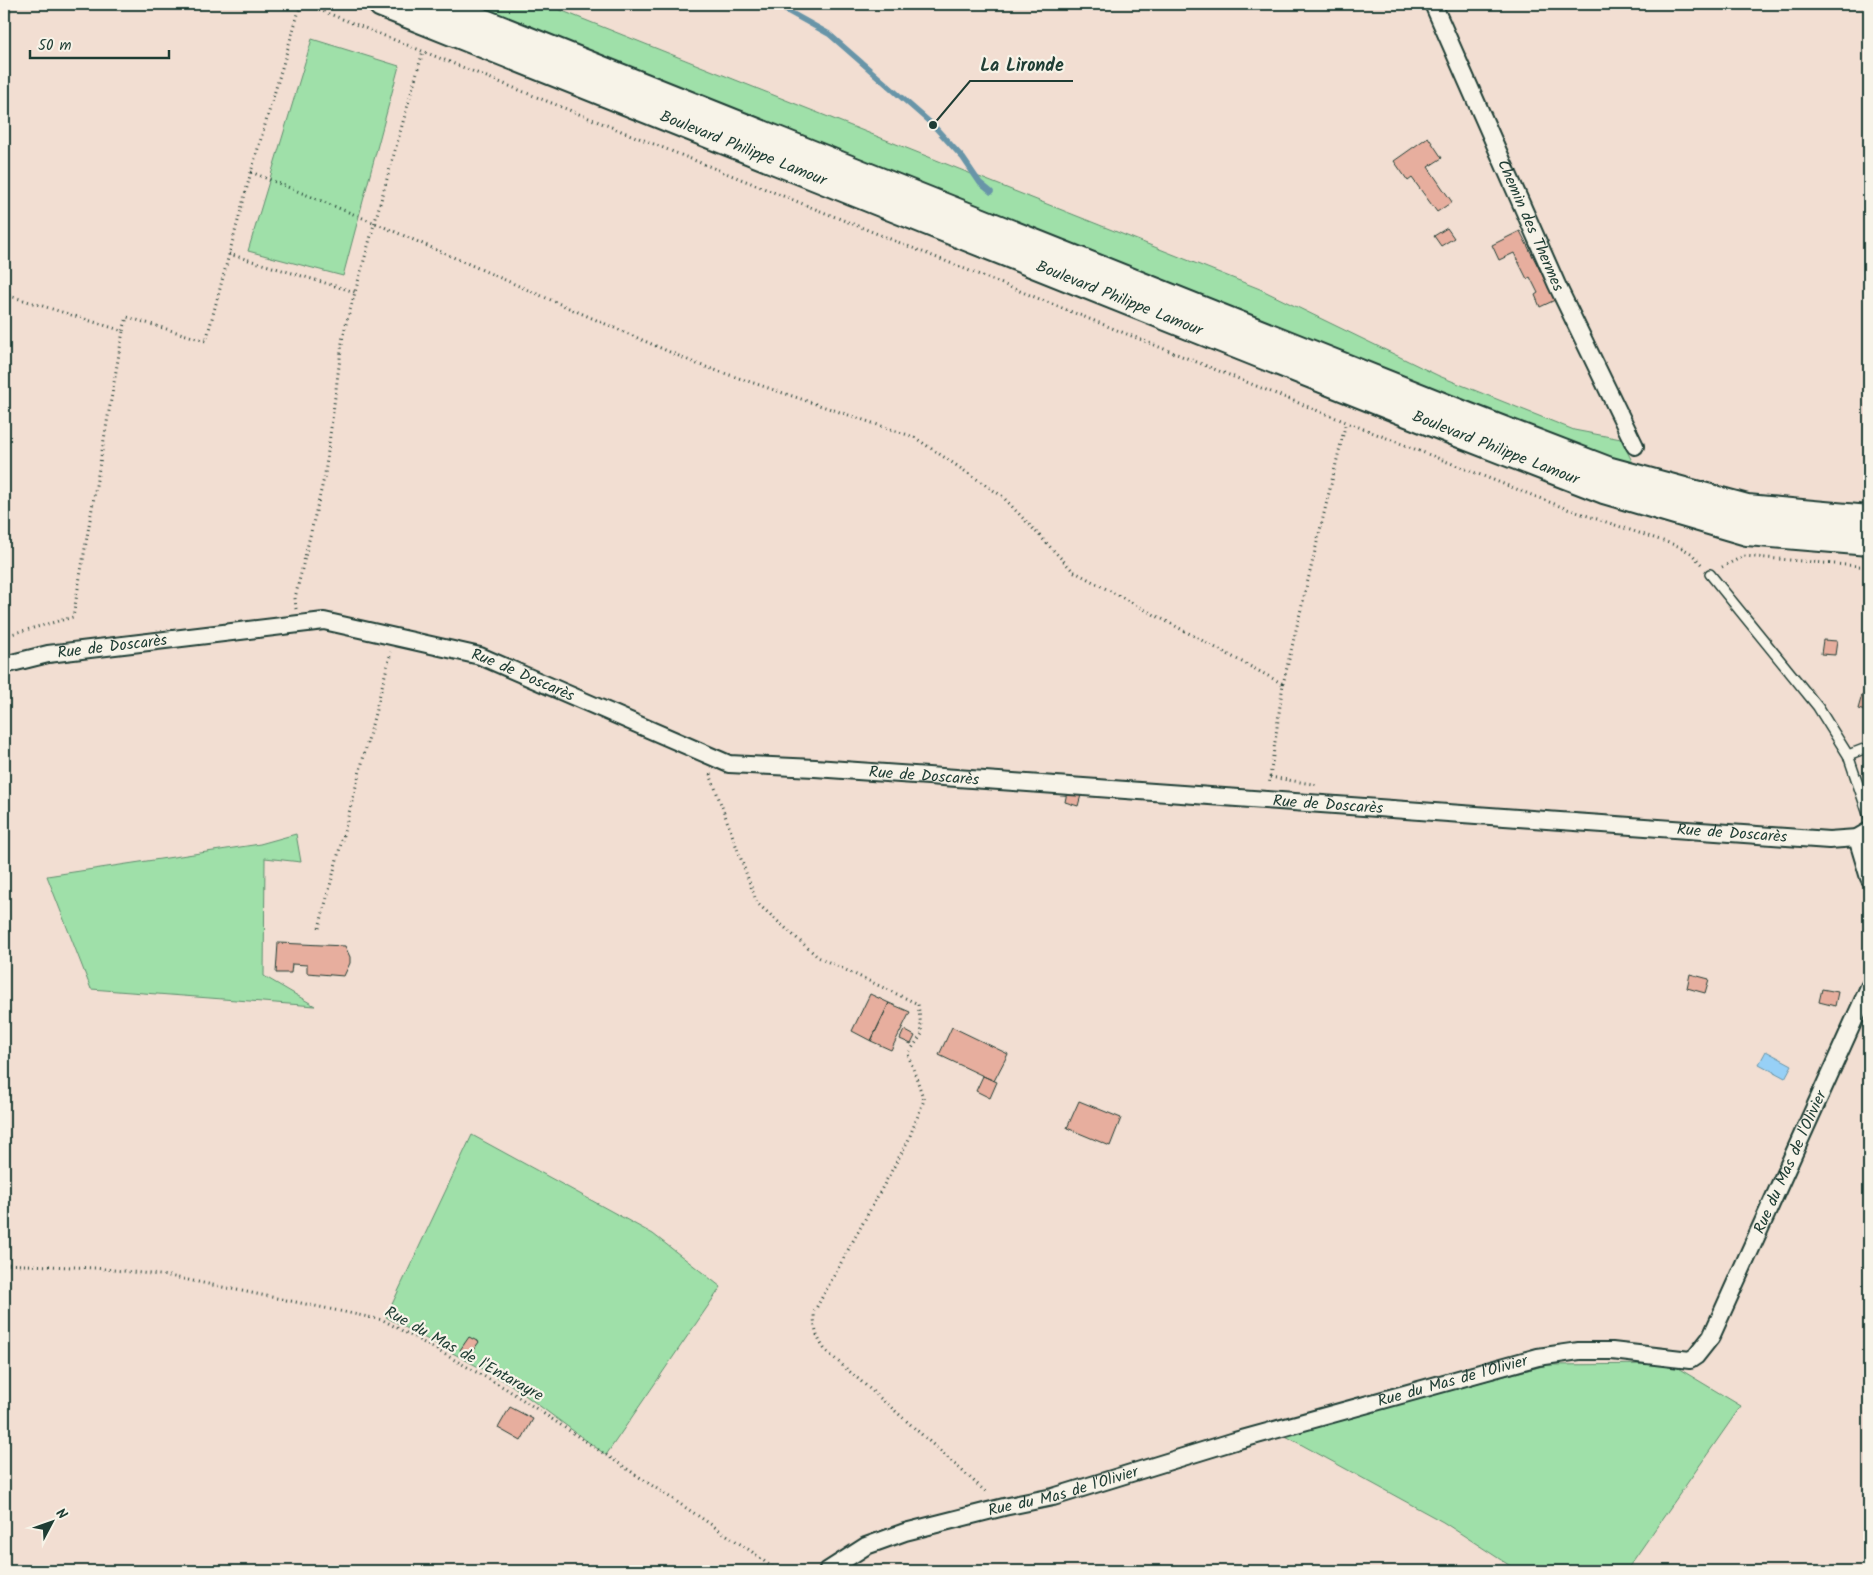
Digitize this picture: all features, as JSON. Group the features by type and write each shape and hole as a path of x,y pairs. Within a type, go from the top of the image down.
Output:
{"main road":[{"name":"Boulevard Philippe Lamour","path":"382,4 1604,490 1746,532 1869,542"},
{"name":"Boulevard Philippe Lamour","path":"437,4 1467,416 1607,470 1748,508 1869,520"}],"street":[{"name":"Chemin des Thermes","path":"1433,4 1557,285 1634,446"},
{"name":"Rue de Doscarès","path":"4,665 48,654 324,621 480,656 729,764 825,769 1819,839 1863,835"},
{"path":"1863,835 1869,878"},
{"name":"Rue du Mas de l'Olivier","path":"827,1571 866,1546 906,1532 1004,1507 1053,1497 1235,1441 1538,1357 1580,1351 1612,1350 1690,1360 1696,1356 1711,1337 1869,987"}],"lane":[{"path":"1710,574 1818,707 1848,755 1869,817"},
{"path":"1848,755 1869,747"}],"path":[{"path":"4,30 12,4"},
{"path":"4,636 73,617 123,331 128,317 206,341 251,172 301,4"},
{"path":"305,4 1346,422 1567,509 1678,546 1691,553 1710,574 1744,556 1869,567"},
{"path":"297,624 296,598 325,474 343,335 423,50"},
{"path":"251,172 375,223 697,364 914,437 1002,496 1073,571 1283,684"},
{"path":"229,254 355,292"},
{"path":"4,294 123,331"},
{"path":"1269,786 1283,684 1346,422"},
{"path":"319,928 393,647"},
{"path":"702,752 757,903 818,957 918,1004 922,1034 908,1054 924,1100 908,1141 814,1312 817,1339 826,1351 1004,1507"},
{"name":"Rue du Mas de l'Entarayre","path":"4,1264 95,1268 169,1276 383,1320 505,1388 752,1551 777,1571"}],"green space":[{"path":"468,4 545,4 1260,289 1439,376 1574,430 1621,439 1634,465 1603,456"},
{"path":"312,39 399,66 343,276 248,251"},
{"path":"296,834 301,862 265,858 264,976 315,1006 91,989 47,876 260,844"},
{"path":"472,1135 653,1234 721,1287 606,1455 510,1384 386,1317"},
{"path":"1671,1364 1741,1406 1626,1571 1518,1571 1443,1522 1282,1434 1547,1365"}],"water":[{"path":"1766,1051 1792,1065 1785,1078 1759,1064"}],"building":[{"path":"1428,137 1442,158 1428,167 1452,202 1437,212 1412,178 1408,181 1394,161"},
{"path":"1447,228 1454,238 1441,246 1434,236"},
{"path":"1520,231 1555,300 1540,307 1535,295 1538,293 1530,277 1527,279 1514,253 1499,260 1492,245"},
{"path":"1823,640 1837,641 1835,655 1821,654"},
{"path":"1862,695 1869,697 1869,712 1858,709"},
{"path":"1067,792 1081,795 1078,806 1065,802"},
{"path":"278,943 345,946 350,957 350,963 344,976 307,973 307,965 292,964 291,973 276,973"},
{"path":"1690,974 1709,979 1705,993 1687,988"},
{"path":"1822,989 1838,992 1835,1006 1819,1002"},
{"path":"870,994 889,1003 871,1041 852,1031"},
{"path":"889,1003 910,1012 891,1050 871,1041"},
{"path":"952,1027 1008,1054 994,1081 939,1055"},
{"path":"904,1030 915,1036 911,1044 900,1039"},
{"path":"983,1076 997,1082 990,1098 976,1091"},
{"path":"1079,1101 1121,1118 1110,1146 1067,1128"},
{"path":"469,1337 479,1342 469,1356 460,1350"},
{"path":"510,1407 533,1419 521,1441 498,1428"}],"waterway":[{"path":"775,4 829,34 933,125 963,158 980,183 991,192"}],"place":[{"name":"La Lironde","path":"933,125"}]}
